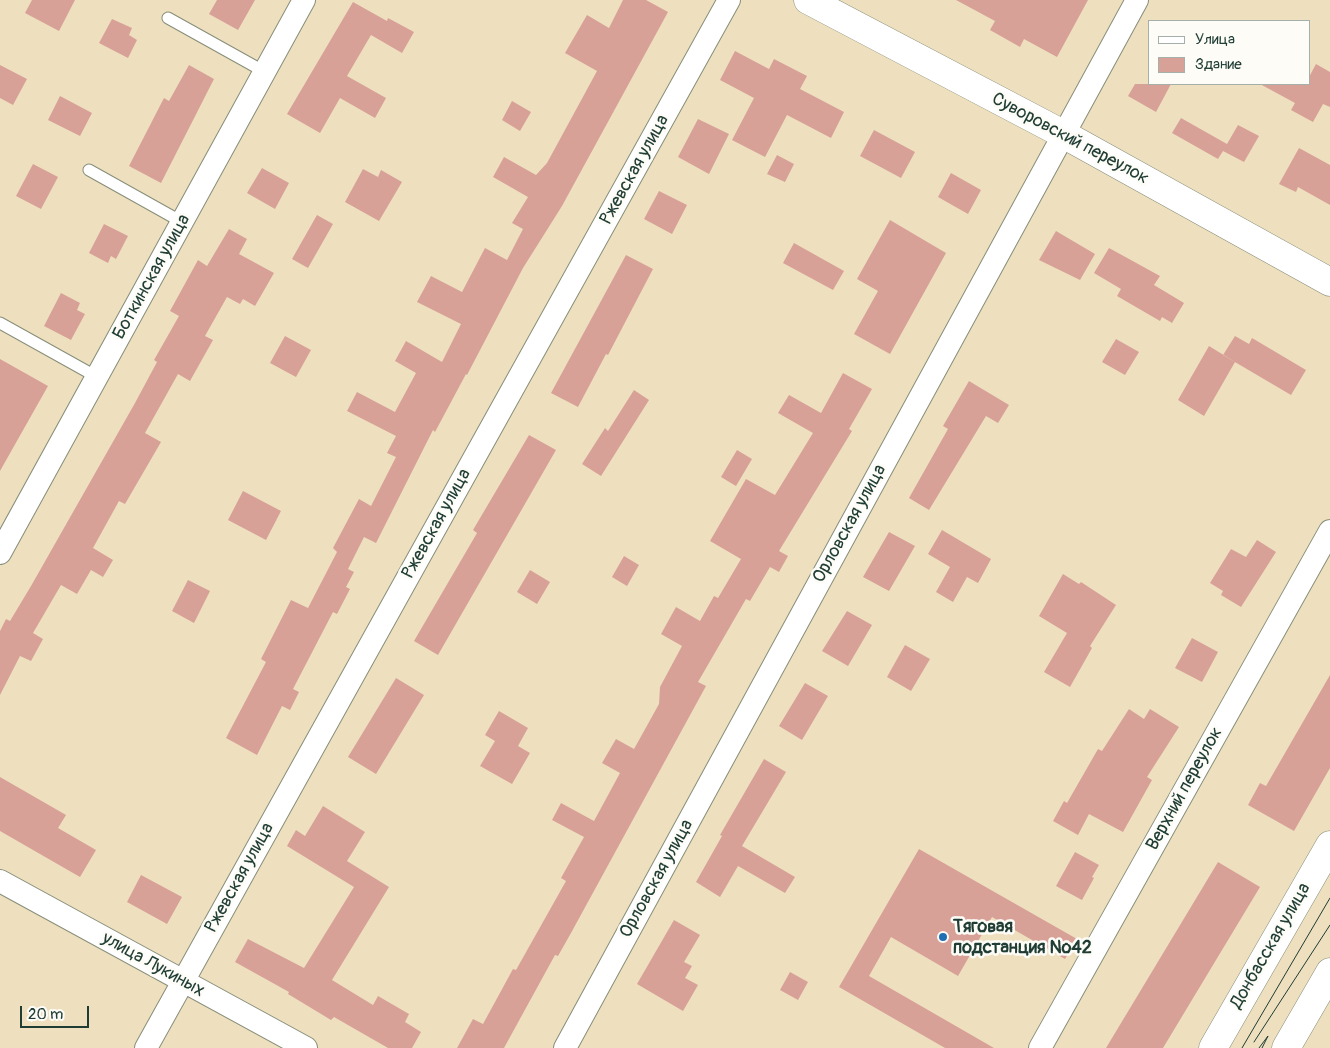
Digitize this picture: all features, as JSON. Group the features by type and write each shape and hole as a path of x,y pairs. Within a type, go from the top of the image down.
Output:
{"main road":[{"name":"Суворовский переулок","path":"808,0 1063,134 1330,282"},
{"name":"Донбасская улица","path":"1213,1048 1330,845"},
{"path":"1286,1048 1330,972"}],"street":[{"name":"Боткинская улица","path":"3,542 97,377 304,0"},
{"name":"Ржевская улица","path":"146,1048 729,0"},
{"name":"Орловская улица","path":"565,1048 1137,0"},
{"name":"Верхний переулок","path":"1040,1048 1330,531"},
{"name":"улица Лукиных","path":"0,881 306,1048"}],"lane":[{"path":"168,18 265,72"},
{"path":"89,170 182,222"},
{"path":"0,323 97,377"}],"building":[{"path":"32,0 75,0 59,31 25,13"},
{"path":"217,0 255,0 238,30 209,14"},
{"path":"623,0 646,0 668,12 562,206 523,268 435,432 433,430 376,543 364,537 348,569 354,572 346,587 350,589 337,614 333,612 293,689 299,692 290,710 282,706 257,755 226,738 266,662 261,659 291,600 308,608 337,552 333,548 359,499 371,506 396,457 387,453 396,436 347,411 357,392 395,412 416,373 395,361 406,341 442,362 461,324 417,302 431,276 462,292 485,248 507,260 523,229 512,223 528,197 493,177 504,157 536,175 547,163 597,71 565,53 587,15 609,28"},
{"path":"956,0 1088,0 1057,57 1024,39 1020,47 990,30 995,21"},
{"path":"353,2 387,21 388,18 414,32 402,53 371,35 347,76 386,98 375,118 340,98 320,133 287,114"},
{"path":"112,19 132,28 129,35 137,40 128,58 99,43"},
{"path":"735,51 769,69 774,59 807,76 800,89 844,112 831,138 787,115 765,157 732,140 754,98 720,80"},
{"path":"1316,64 1330,72 1330,107 1323,104 1313,122 1291,110 1295,103 1262,85 1310,85 1310,75"},
{"path":"0,65 27,79 13,105 0,98"},
{"path":"189,65 214,79 161,183 129,166 164,98 169,101"},
{"path":"1135,84 1170,85 1156,112 1128,96"},
{"path":"60,96 92,113 80,136 48,120"},
{"path":"512,101 531,112 520,131 502,120"},
{"path":"1181,118 1227,144 1238,125 1259,136 1244,162 1223,151 1218,159 1172,133"},
{"path":"698,119 729,134 709,174 678,157"},
{"path":"874,130 915,152 901,178 860,156"},
{"path":"1299,148 1330,165 1330,205 1298,187 1296,192 1279,184"},
{"path":"777,155 794,164 785,182 767,174"},
{"path":"33,164 58,177 41,209 16,196"},
{"path":"262,168 289,183 275,209 247,193"},
{"path":"363,169 378,177 381,170 402,182 379,221 345,202"},
{"path":"951,173 981,190 968,214 938,197"},
{"path":"659,191 687,205 672,234 644,219"},
{"path":"317,215 333,224 308,268 292,259"},
{"path":"890,220 946,253 890,354 854,334 878,291 857,279"},
{"path":"104,224 128,236 116,259 111,256 108,263 89,253"},
{"path":"229,229 247,239 239,254 274,273 255,306 243,299 240,304 227,297 205,336 213,340 190,381 178,374 145,433 161,442 125,504 119,501 93,548 113,560 103,577 91,570 77,594 61,585 33,633 43,639 31,661 20,656 0,695 0,631 6,619 10,621 31,586 157,362 154,360 179,316 170,311 198,260 207,266"},
{"path":"1056,231 1095,254 1080,280 1039,260"},
{"path":"794,243 844,271 833,290 783,263"},
{"path":"1109,248 1160,276 1154,285 1184,303 1172,323 1162,317 1160,321 1117,296 1121,289 1094,273"},
{"path":"626,255 653,269 608,355 606,354 578,407 551,393"},
{"path":"61,293 80,303 77,310 85,314 71,340 44,326"},
{"path":"285,336 311,350 296,377 270,363"},
{"path":"1235,336 1249,344 1252,338 1306,370 1291,395 1223,355"},
{"path":"1116,339 1139,352 1125,375 1102,362"},
{"path":"1209,346 1235,362 1204,416 1178,400"},
{"path":"0,359 48,386 0,471"},
{"path":"843,373 872,389 849,429 852,431 779,551 788,556 779,572 770,567 750,601 746,599 698,682 706,686 571,933 558,956 555,955 504,1048 457,1048 473,1019 483,1024 513,969 516,970 566,881 561,878 584,837 552,820 561,803 594,821 620,773 602,763 616,739 634,749 659,704 660,687 682,646 661,634 676,607 700,621 714,596 718,598 741,559 710,541 746,479 775,495 813,433 778,413 789,395 821,413"},
{"path":"969,381 1009,405 998,423 986,416 929,510 909,498 948,429 943,426"},
{"path":"634,390 649,400 601,476 582,464 605,428 608,431"},
{"path":"529,435 556,450 438,655 414,641 477,533 473,530"},
{"path":"737,450 752,459 736,486 721,477"},
{"path":"243,491 281,511 266,540 228,520"},
{"path":"942,530 991,559 978,583 967,577 953,602 936,592 950,567 928,554"},
{"path":"889,532 915,546 889,591 863,577"},
{"path":"1257,540 1276,552 1241,607 1221,595 1223,591 1210,583 1231,549 1246,557"},
{"path":"624,556 639,565 627,586 612,577"},
{"path":"530,570 550,582 537,604 517,592"},
{"path":"1063,574 1079,584 1081,582 1116,605 1090,646 1092,648 1070,687 1044,672 1067,633 1039,616"},
{"path":"188,580 210,591 194,623 172,611"},
{"path":"847,611 872,625 848,666 822,651"},
{"path":"1192,638 1218,652 1202,682 1175,668"},
{"path":"905,645 930,659 911,691 887,677"},
{"path":"1330,675 1330,768 1294,831 1248,805 1260,783 1266,786"},
{"path":"396,678 424,695 376,774 348,757"},
{"path":"805,683 828,696 802,740 779,726"},
{"path":"1129,709 1144,719 1150,709 1179,727 1147,777 1152,780 1123,832 1089,814 1078,835 1053,821 1064,801 1067,803 1098,749 1102,751"},
{"path":"499,711 528,728 518,746 530,753 512,784 480,766 495,741 485,735"},
{"path":"764,759 786,772 742,846 795,877 785,893 738,866 720,897 696,882 722,836 720,835"},
{"path":"0,777 66,815 58,828 96,850 80,877 0,831"},
{"path":"323,806 365,832 347,861 389,887 332,980 373,1005 378,996 409,1014 405,1022 421,1032 412,1048 388,1048 334,1017 331,1020 288,994 289,992 235,962 248,939 304,968 354,887 287,846 296,830 305,836"},
{"path":"919,849 1077,939 1065,959 992,917 958,976 891,937 869,976 994,1048 945,1048 839,987"},
{"path":"1075,852 1099,865 1082,900 1056,886"},
{"path":"1218,862 1260,887 1163,1048 1106,1048"},
{"path":"141,875 182,897 167,924 127,902"},
{"path":"674,920 700,935 684,962 692,966 685,978 698,985 683,1011 637,984"},
{"path":"790,972 808,982 798,1000 780,990"}],"tram line":[{"path":"1242,1048 1330,898"},
{"path":"1254,1042 1330,925"},
{"path":"1259,1048 1268,1036 1262,1048"}],"place":[{"name":"Тяговая подстанция №42","path":"943,937"}]}
